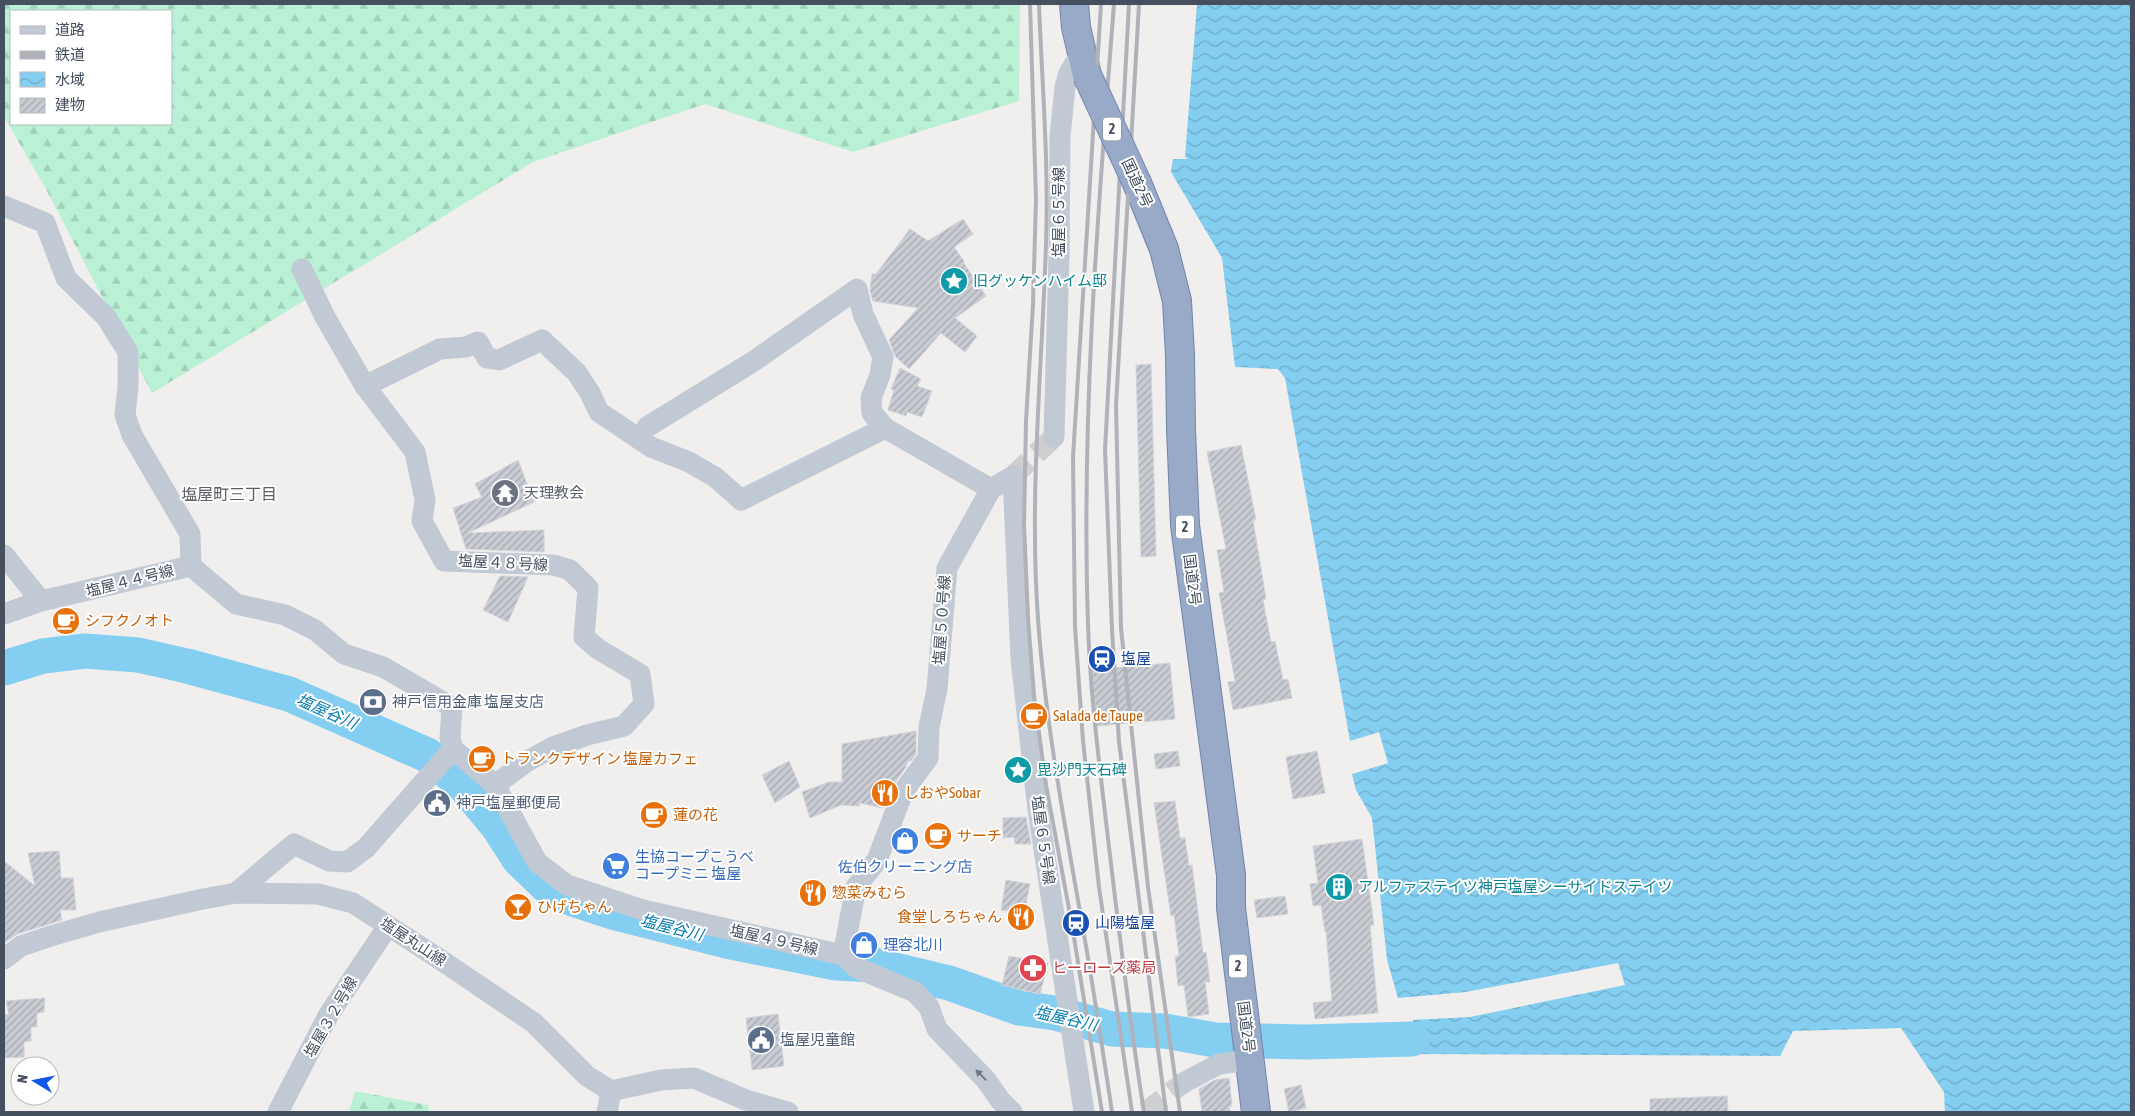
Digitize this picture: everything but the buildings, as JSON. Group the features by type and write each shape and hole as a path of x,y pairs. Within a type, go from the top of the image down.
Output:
{"highway":[{"name":"国道2号","path":"1074,4 1076,27 1084,63 1164,249 1177,301 1180,355 1180,429 1185,525 1231,875 1231,908 1256,1112"}],"street":[{"name":"塩屋６５号線","path":"1054,437 1060,136 1065,87 1069,73 1084,63"},
{"path":"4,206 45,224 66,278 106,317 128,352 128,387 124,415 132,435 190,534 191,566"},
{"name":"塩屋４８号線","path":"302,269 324,317 365,386 415,452 425,500 422,521 444,561 554,565 570,570 588,588 584,637 640,674 644,704 624,726 587,735 553,747 526,762 495,785"},
{"path":"646,427 754,361 857,289 863,314 883,357 880,375 871,398 872,413 885,428 992,489"},
{"path":"365,386 440,349 466,347 478,342 487,358 500,360 542,340 576,373 590,392 599,412 651,447 689,462 715,477 741,500 885,428"},
{"name":"塩屋６５号線","path":"992,489 1013,476 1020,659 1038,810 1084,1112"},
{"name":"塩屋５０号線","path":"849,961 856,887 877,860 903,792 928,758 929,727 938,680 946,568 992,489"},
{"path":"4,555 41,601"},
{"name":"塩屋４４号線","path":"4,614 41,601 191,566 236,604 285,616 315,630 344,654 383,667 452,707 450,752"},
{"path":"236,893 294,844 329,861 347,862 366,848 450,752 495,785"},
{"name":"塩屋４９号線","path":"495,785 537,862 567,885 643,910 849,961 915,992 929,1007 937,1029 955,1050 986,1080 1000,1100 1012,1112"},
{"name":"塩屋丸山線","path":"4,959 20,946 99,922 204,898 236,893 318,894 353,903 534,1023 587,1076 611,1090"},
{"name":"塩屋３２号線","path":"278,1112 329,1014 388,926"},
{"path":"1183,1083 1219,1064 1250,1056"},
{"path":"607,1112 611,1090 660,1080 694,1078 746,1100 788,1112"}],"green space":[{"path":"4,4 1020,4 1019,101 853,152 705,104 533,162 152,393 46,189 4,117"},
{"path":"355,1091 428,1105 429,1112 349,1112"}],"water":[{"path":"1197,4 2131,4 2131,1112 1945,1112 1944,1092 1901,1028 1793,1031 1780,1056 1414,1054 1413,1020 1470,1017 1625,985 1618,963 1466,992 1398,998 1387,960 1372,818 1356,790 1352,774 1388,763 1379,732 1350,741 1285,378 1278,369 1235,367 1222,258 1171,172 1173,159 1188,159 1185,157"}],"waterway":[{"name":"塩屋谷川","path":"4,668 43,656 85,651 138,655 187,666 289,694 427,755 463,784 497,825 519,859 548,887 573,899 616,913 731,942 836,963 874,965 949,983 1019,1008 1055,1013 1112,1029 1165,1031 1215,1040 1306,1042 1412,1039"}],"tunnel":[{"path":"1013,476 1054,437"},
{"path":"1146,1112 1183,1083"}],"railway":[{"path":"1030,4 1036,199 1033,304 1026,421 1024,525 1028,618 1034,696 1046,785 1072,925 1102,1112"},
{"path":"1039,4 1047,214 1037,432 1035,525 1038,619 1052,744 1112,1112"},
{"path":"1101,4 1073,457 1075,627 1083,741 1099,887 1132,1112"},
{"path":"1114,4 1092,313 1087,468 1088,624 1101,778 1133,1042 1144,1112"},
{"path":"1129,4 1105,450 1112,630 1119,742 1166,1112"},
{"path":"1139,4 1116,405 1121,628 1148,887 1180,1112"}],"place":[{"name":"旧グッケンハイム邸","path":"954,281"},
{"name":"天理教会","path":"505,493"},
{"name":"シフクノオト","path":"66,621"},
{"name":"塩屋","path":"1102,659"},
{"name":"神戸信用金庫 塩屋支店","path":"373,702"},
{"name":"Salada de Taupe","path":"1034,716"},
{"name":"トランクデザイン 塩屋カフェ","path":"482,759"},
{"name":"毘沙門天石碑","path":"1018,770"},
{"name":"しおやSobar","path":"885,793"},
{"name":"神戸塩屋郵便局","path":"437,803"},
{"name":"蓮の花","path":"654,815"},
{"name":"サーチ","path":"938,836"},
{"name":"佐伯クリーニング店","path":"905,841"},
{"name":"生協コープこうべ コープミニ 塩屋","path":"616,866"},
{"name":"アルファステイツ神戸塩屋シーサイドステイツ","path":"1339,887"},
{"name":"惣菜みむら","path":"813,893"},
{"name":"ひげちゃん","path":"518,907"},
{"name":"食堂しろちゃん","path":"1021,917"},
{"name":"山陽塩屋","path":"1076,923"},
{"name":"理容北川","path":"864,945"},
{"name":"ヒーローズ薬局","path":"1033,968"},
{"name":"塩屋児童館","path":"761,1040"}],"district":[{"name":"塩屋町三丁目","path":"229,494"}]}
